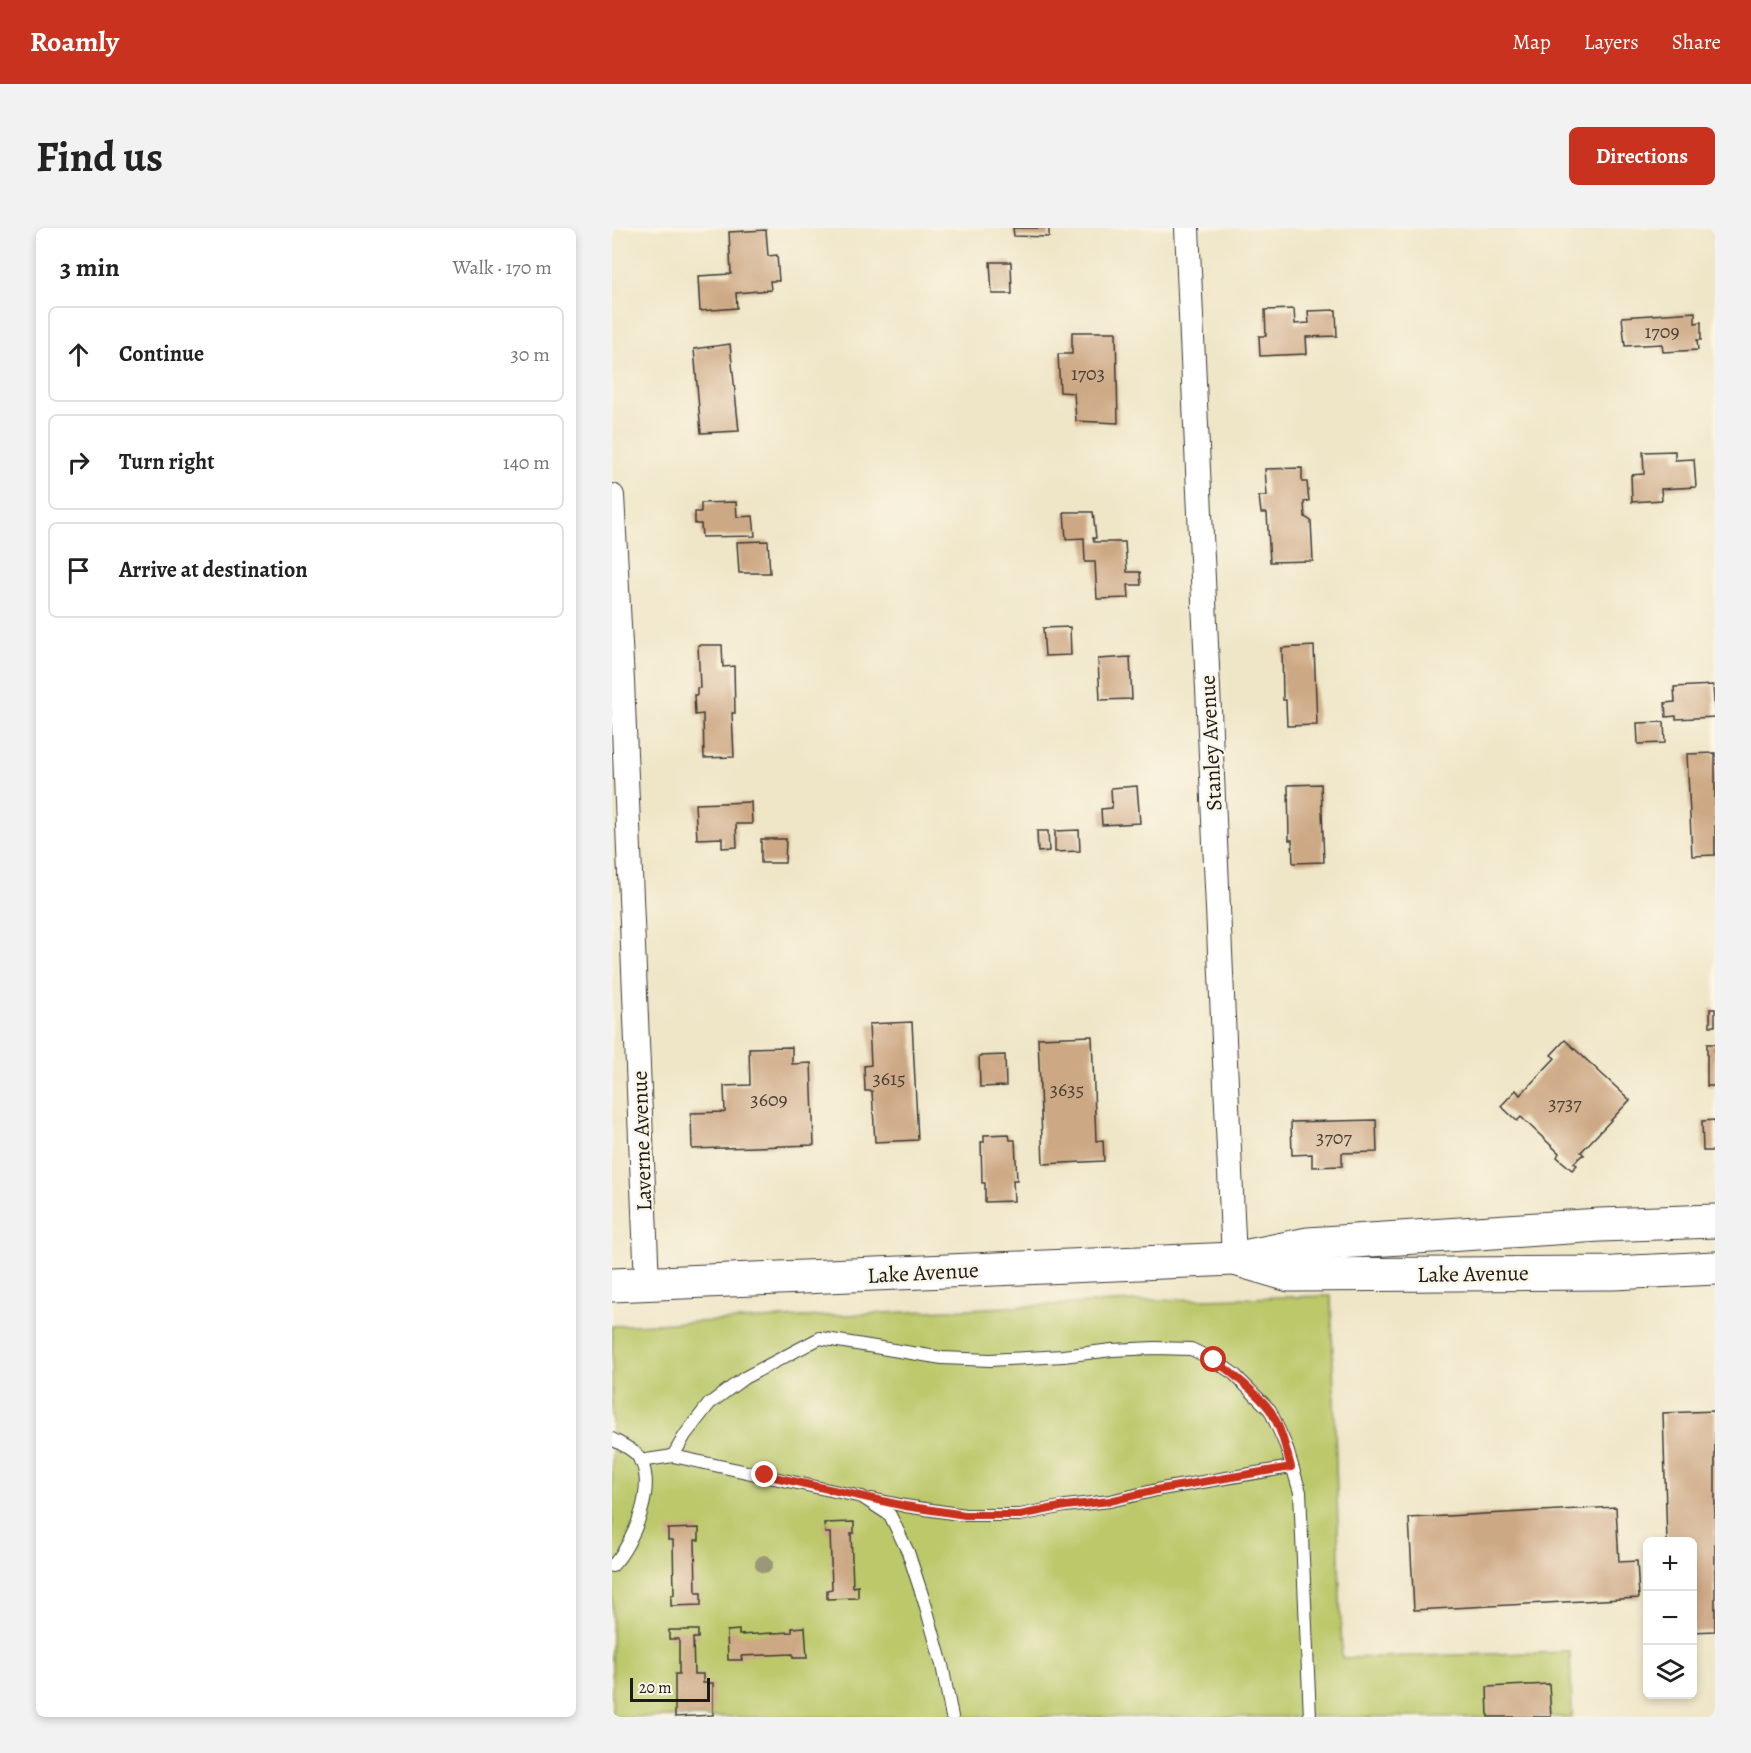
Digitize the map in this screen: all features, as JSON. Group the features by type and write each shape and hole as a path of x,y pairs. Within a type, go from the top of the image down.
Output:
{"main road":[{"name":"Lake Avenue","path":"612,1285 1234,1259 1308,1244 1600,1225 1715,1221"},
{"name":"Lake Avenue","path":"1234,1259 1289,1275 1614,1273 1715,1268"}],"street":[{"name":"Stanley Avenue","path":"1187,228 1234,1259"},
{"name":"Laverne Avenue","path":"612,507 647,1283"}],"lane":[{"path":"673,1456 685,1435 710,1404 744,1378 820,1338 942,1358 990,1360 1155,1347 1191,1349 1214,1360 1234,1374 1270,1410 1286,1446 1300,1492 1310,1717"},
{"path":"612,1439 637,1455 645,1472 647,1485 642,1509 630,1538 612,1566"},
{"path":"640,1461 673,1456 905,1506 965,1515 1020,1515 1065,1506 1110,1501 1161,1489 1291,1467"},
{"path":"862,1497 890,1515 908,1552 942,1665 952,1717"}],"green space":[{"path":"1331,1296 1342,1658 1570,1652 1572,1717 612,1717 612,1326 1156,1300"}],"building":[{"path":"1013,228 1049,228 1049,237 1014,236"},
{"path":"766,230 768,256 777,255 779,281 770,281 771,290 736,293 737,308 700,311 698,276 731,274 729,232"},
{"path":"990,262 1011,262 1012,294 992,294"},
{"path":"1294,309 1295,324 1309,323 1308,311 1336,310 1337,336 1306,337 1307,354 1260,356 1259,336 1266,336 1265,310"},
{"path":"1695,312 1695,323 1701,322 1701,340 1697,340 1698,350 1663,352 1662,344 1625,346 1622,317"},
{"path":"1072,332 1116,332 1118,423 1076,421 1074,393 1060,392 1058,354 1072,354"},
{"path":"730,344 739,431 701,433 694,349"},
{"path":"1675,451 1675,460 1694,459 1696,487 1661,489 1662,500 1632,502 1631,475 1644,474 1643,452"},
{"path":"1302,468 1302,482 1307,482 1309,501 1304,502 1305,517 1311,521 1313,561 1270,562 1267,513 1261,513 1259,496 1267,496 1265,469"},
{"path":"736,502 737,517 753,516 755,536 702,537 701,524 695,524 695,512 701,512 701,503"},
{"path":"1064,512 1093,512 1096,538 1093,538 1094,542 1125,542 1127,572 1140,572 1141,585 1128,585 1129,598 1097,599 1095,562 1085,562 1084,538 1066,539"},
{"path":"768,541 770,573 739,573 737,542"},
{"path":"1070,627 1071,655 1045,656 1043,628"},
{"path":"698,645 722,645 723,667 734,666 735,713 732,713 734,757 704,758 703,714 695,715 694,695 697,695 697,688 700,688"},
{"path":"1314,646 1317,725 1287,726 1286,700 1283,700 1282,648"},
{"path":"1130,657 1132,699 1100,700 1098,659"},
{"path":"1713,685 1715,717 1676,719 1676,716 1666,717 1665,703 1675,702 1674,687"},
{"path":"1664,722 1665,743 1638,744 1637,723"},
{"path":"1715,753 1715,855 1692,856 1687,754"},
{"path":"1321,784 1324,862 1293,863 1292,840 1289,840 1288,785"},
{"path":"1137,786 1140,823 1102,825 1101,809 1112,808 1111,788"},
{"path":"751,802 752,824 736,824 737,847 722,848 722,838 697,839 695,804"},
{"path":"1079,830 1080,851 1055,852 1055,831"},
{"path":"1037,831 1048,831 1049,851 1038,852"},
{"path":"761,839 786,839 785,863 761,863"},
{"path":"1710,1009 1715,1009 1715,1026 1710,1026"},
{"path":"912,1022 918,1140 875,1142 872,1091 865,1091 864,1066 871,1065 869,1024"},
{"path":"1092,1036 1096,1141 1103,1140 1104,1161 1043,1164 1038,1038"},
{"path":"1565,1040 1630,1100 1581,1152 1584,1155 1574,1163 1577,1165 1572,1170 1557,1157 1559,1153 1521,1117 1517,1121 1501,1106 1516,1090 1520,1095 1555,1058 1551,1055"},
{"path":"1707,1044 1715,1044 1715,1086 1707,1086"},
{"path":"792,1047 792,1064 811,1063 814,1145 692,1149 691,1113 725,1112 724,1086 750,1085 749,1048"},
{"path":"1005,1055 1006,1086 980,1087 979,1056"},
{"path":"1376,1120 1377,1152 1342,1153 1342,1166 1312,1167 1312,1154 1292,1155 1291,1122"},
{"path":"1715,1120 1715,1151 1703,1151 1702,1121"},
{"path":"1009,1134 1010,1140 1015,1140 1017,1180 1013,1180 1014,1201 985,1202 981,1142 984,1142 984,1135"},
{"path":"1715,1411 1715,1631 1697,1632 1697,1537 1667,1537 1663,1413"},
{"path":"1616,1507 1619,1562 1637,1561 1639,1598 1414,1610 1409,1518"},
{"path":"854,1522 854,1533 851,1533 853,1587 858,1586 858,1598 827,1599 827,1590 832,1589 830,1533 825,1533 824,1523"},
{"path":"699,1528 699,1540 695,1540 696,1593 701,1593 701,1605 671,1606 671,1595 674,1595 673,1540 668,1540 668,1529"},
{"path":"805,1627 807,1658 793,1658 793,1654 741,1656 742,1660 728,1660 727,1631 739,1630 739,1635 792,1632 792,1628"},
{"path":"669,1630 698,1630 698,1638 693,1638 694,1674 703,1674 703,1683 713,1683 713,1715 675,1717 675,1674 679,1674 679,1639 669,1639"},
{"path":"1549,1684 1551,1717 1488,1717 1487,1687"}],"route":[{"path":"765,1475 905,1506 965,1515 1020,1515 1065,1506 1110,1501 1161,1489 1291,1467 1286,1446 1270,1410 1234,1374 1214,1360"}]}
